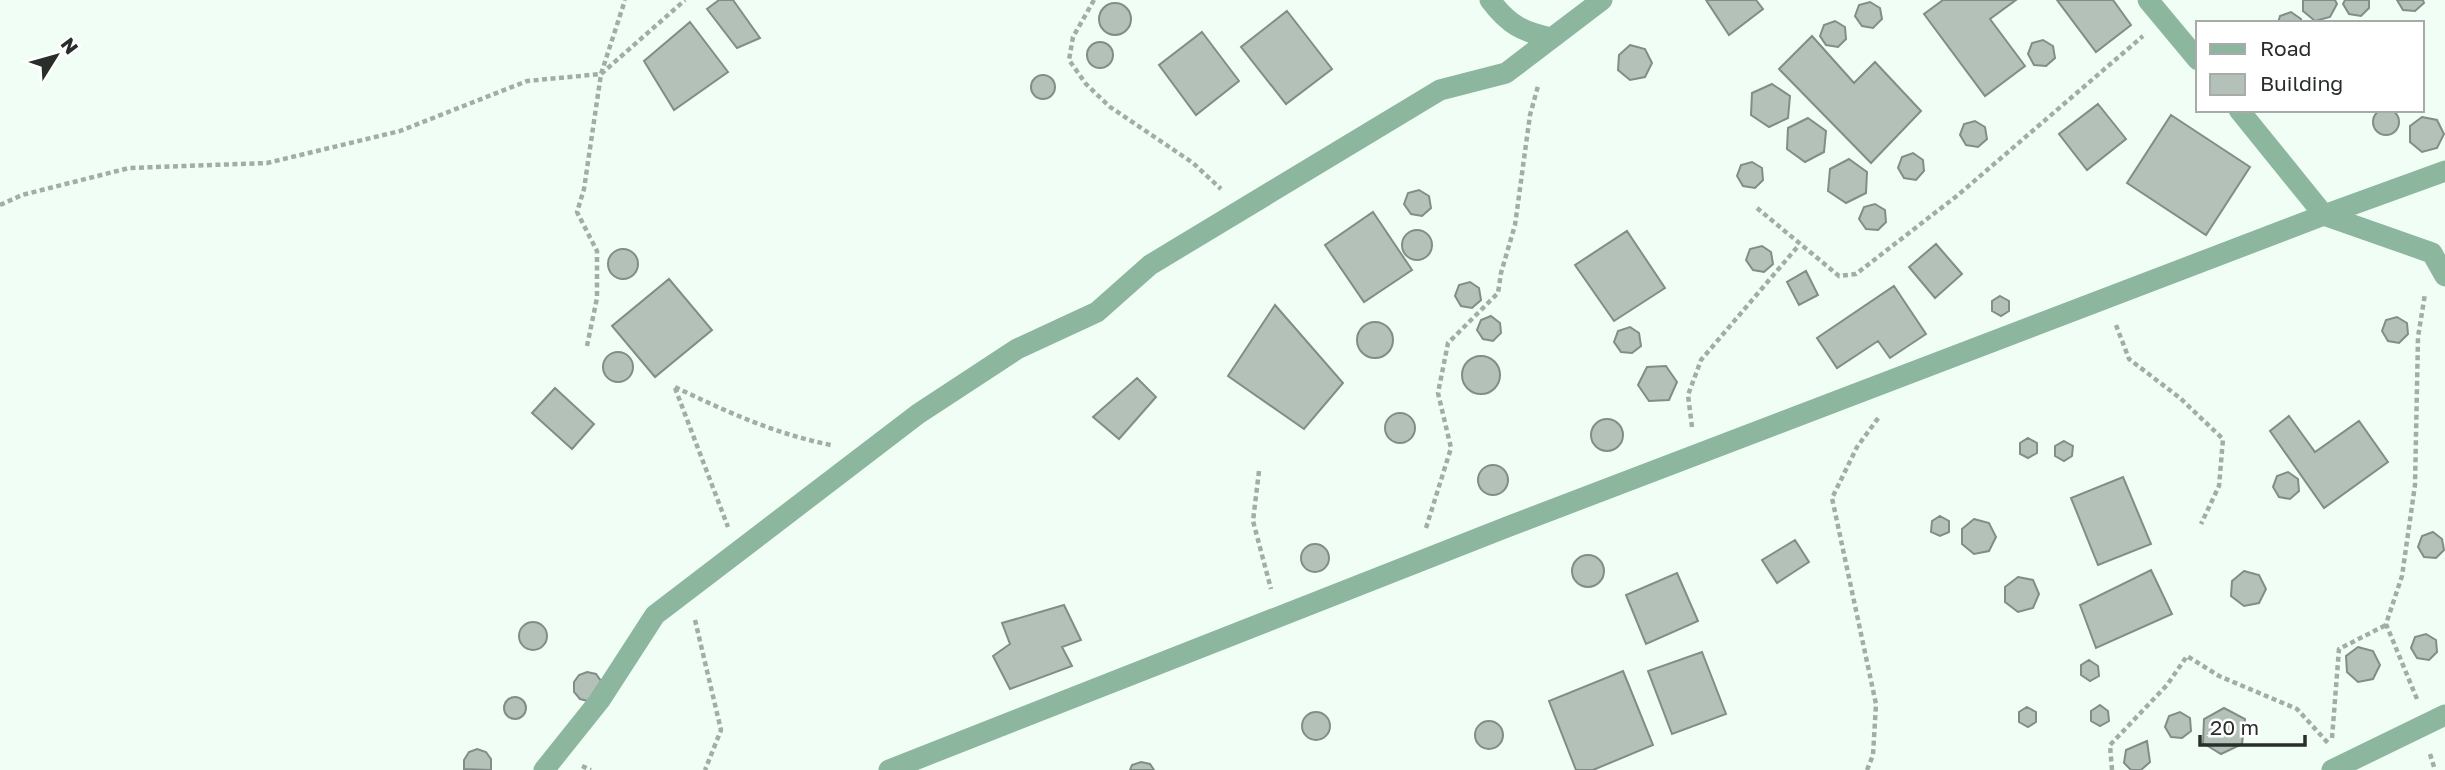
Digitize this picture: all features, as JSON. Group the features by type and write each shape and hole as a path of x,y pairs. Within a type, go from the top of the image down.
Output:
{"street":[{"path":"1490,0 1500,14 1525,33 1552,38"},
{"path":"544,770 600,701 655,615 736,550 918,414 1017,349 1097,312 1150,265 1440,90 1506,73 1602,0"},
{"path":"2148,0 2196,58"},
{"path":"2241,112 2324,215 2432,253 2445,276"},
{"path":"889,770 1402,568 2105,298 2445,171"},
{"path":"2332,770 2436,719"}],"path":[{"path":"587,345 597,298 597,251 577,212 584,189 601,74 625,0"},
{"path":"0,205 22,195 129,168 267,163 400,131 527,81 601,74 685,0"},
{"path":"1094,0 1073,37 1069,60 1087,84 1110,107 1193,163 1242,209"},
{"path":"1757,208 1839,276 1856,274 1958,195 2164,18"},
{"path":"1402,568 1430,522 1451,449 1437,393 1448,343 1498,293 1515,225 1530,115 1552,38"},
{"path":"1696,455 1688,395 1702,360 1799,245"},
{"path":"2112,770 2110,745 2138,712 2167,685 2187,656 2219,676 2297,709 2332,746 2339,649 2386,624 2402,576 2415,485 2418,337 2432,253"},
{"path":"2105,298 2129,359 2180,398 2223,439 2219,486 2201,524"},
{"path":"1867,770 1873,755 1876,704 1832,498 1857,447 1885,408 1891,380"},
{"path":"736,550 675,387 729,413 797,438 866,453"},
{"path":"1259,471 1253,521 1278,617"},
{"path":"687,589 721,730 705,770"},
{"path":"2386,624 2436,719"}],"building":[{"path":"719,0 733,0 760,38 737,48 707,9"},
{"path":"1706,0 1756,0 1763,9 1729,35"},
{"path":"1943,0 2016,0 1990,19 2025,66 1985,96 1924,14"},
{"path":"2057,0 2113,0 2131,25 2096,52"},
{"path":"2303,0 2335,0 2337,4 2330,17 2315,21 2303,11"},
{"path":"2345,0 2369,0 2369,8 2361,16 2349,14 2343,4"},
{"path":"2397,0 2423,0 2424,3 2415,11 2403,10"},
{"path":"1870,2 1880,8 1882,19 1873,28 1862,26 1855,16 1859,5"},
{"path":"1115,3 1126,8 1131,19 1126,30 1115,35 1104,30 1099,19 1104,8"},
{"path":"1287,11 1332,69 1286,104 1241,47"},
{"path":"2291,12 2301,21 2279,21 2280,16"},
{"path":"1835,21 1845,27 1846,39 1838,47 1826,45 1820,36 1824,25"},
{"path":"690,22 728,72 674,110 644,61"},
{"path":"1202,32 1239,81 1196,115 1159,65"},
{"path":"1812,36 1854,83 1875,62 1921,111 1871,163 1779,69"},
{"path":"2043,40 2053,46 2055,58 2046,66 2034,65 2028,54 2032,43"},
{"path":"1100,42 1109,46 1113,55 1109,64 1100,68 1091,64 1087,55 1091,46"},
{"path":"1630,45 1645,49 1652,63 1645,77 1630,80 1618,70 1619,55"},
{"path":"1043,75 1052,78 1055,87 1052,96 1043,99 1034,96 1031,87 1034,78"},
{"path":"1772,84 1790,96 1788,118 1769,127 1751,115 1752,93"},
{"path":"2098,104 2126,139 2087,170 2059,134"},
{"path":"2378,112 2394,112 2398,117 2398,127 2391,134 2381,134 2374,127 2374,117"},
{"path":"2171,115 2250,167 2206,235 2127,183"},
{"path":"2422,117 2437,120 2444,134 2437,148 2422,152 2410,142 2410,126"},
{"path":"1808,118 1826,131 1824,152 1805,162 1787,149 1788,128"},
{"path":"1975,121 1985,127 1987,139 1978,147 1966,145 1960,135 1964,124"},
{"path":"1913,153 1923,160 1924,171 1916,180 1904,178 1898,168 1902,157"},
{"path":"1849,159 1867,172 1866,193 1846,203 1828,191 1830,169"},
{"path":"1752,162 1762,168 1763,180 1755,188 1743,186 1737,176 1741,165"},
{"path":"1419,190 1429,196 1431,208 1422,216 1411,214 1404,204 1408,193"},
{"path":"1875,204 1885,210 1886,222 1878,230 1866,229 1859,219 1864,207"},
{"path":"1373,212 1412,270 1364,302 1325,245"},
{"path":"1417,230 1428,234 1432,245 1428,256 1417,260 1406,256 1402,245 1406,234"},
{"path":"1627,231 1665,288 1614,321 1575,265"},
{"path":"1936,244 1962,274 1935,298 1909,267"},
{"path":"1762,246 1771,252 1773,264 1764,272 1753,270 1746,260 1750,249"},
{"path":"623,249 634,253 638,264 634,275 623,279 612,275 608,264 612,253"},
{"path":"1806,271 1818,295 1799,305 1787,282"},
{"path":"669,279 712,330 655,377 612,326"},
{"path":"1470,282 1479,288 1481,300 1472,308 1461,306 1455,296 1459,285"},
{"path":"1894,286 1926,334 1890,358 1878,341 1837,368 1817,338"},
{"path":"2000,296 2009,301 2009,311 2001,316 1992,311 1992,301"},
{"path":"1275,305 1343,383 1304,429 1228,376"},
{"path":"1491,316 1500,323 1501,333 1493,341 1483,339 1477,330 1481,320"},
{"path":"2397,317 2407,323 2408,334 2399,343 2388,341 2382,331 2386,320"},
{"path":"1375,322 1388,327 1393,340 1388,353 1375,358 1362,353 1357,340 1362,327"},
{"path":"1630,327 1639,333 1641,346 1632,353 1621,352 1614,342 1618,331"},
{"path":"618,352 629,356 633,367 629,378 618,382 607,378 603,367 607,356"},
{"path":"1481,356 1495,361 1500,375 1495,389 1481,394 1467,389 1462,375 1467,361"},
{"path":"1666,366 1677,382 1669,400 1649,401 1638,385 1647,367"},
{"path":"1137,378 1156,397 1119,439 1093,417"},
{"path":"555,388 594,424 572,449 532,413"},
{"path":"1400,413 1411,417 1415,428 1411,439 1400,443 1389,439 1385,428 1389,417"},
{"path":"2289,416 2315,452 2359,421 2388,462 2324,508 2270,431"},
{"path":"1607,419 1618,424 1623,435 1618,446 1607,451 1596,446 1591,435 1596,424"},
{"path":"2028,438 2037,443 2037,453 2028,458 2020,454 2020,443"},
{"path":"2064,441 2073,446 2072,456 2064,461 2055,456 2055,446"},
{"path":"1493,465 1504,469 1508,480 1504,491 1493,495 1482,491 1478,480 1482,469"},
{"path":"2288,472 2298,479 2299,491 2290,499 2279,497 2273,487 2277,476"},
{"path":"2123,477 2151,544 2098,565 2071,498"},
{"path":"1940,516 1949,521 1949,532 1940,536 1931,532 1932,521"},
{"path":"1974,519 1989,523 1996,537 1989,551 1974,554 1962,544 1962,529"},
{"path":"2433,532 2442,539 2444,550 2436,558 2424,557 2418,547 2422,536"},
{"path":"1795,540 1809,562 1777,583 1762,560"},
{"path":"1315,544 1325,548 1329,558 1325,568 1315,572 1305,568 1301,558 1305,548"},
{"path":"1588,555 1600,559 1604,571 1600,583 1588,587 1576,583 1572,571 1576,559"},
{"path":"2151,570 2172,614 2096,648 2080,605"},
{"path":"2244,571 2259,575 2266,589 2259,603 2244,606 2231,596 2232,581"},
{"path":"1677,573 1698,621 1646,644 1626,595"},
{"path":"2018,577 2033,580 2039,594 2033,608 2018,612 2005,602 2005,587"},
{"path":"1064,605 1081,640 1062,647 1072,666 1010,689 993,656 1010,644 1002,623"},
{"path":"533,622 543,626 547,636 543,646 533,650 523,646 519,636 523,626"},
{"path":"2426,634 2436,640 2437,652 2429,660 2417,658 2411,648 2415,637"},
{"path":"2358,647 2373,651 2380,665 2373,679 2358,682 2347,672 2346,656"},
{"path":"1702,652 1726,714 1672,734 1648,671"},
{"path":"2089,660 2098,666 2099,676 2090,681 2081,675 2081,665"},
{"path":"1623,671 1653,745 1593,770 1576,770 1549,701"},
{"path":"587,672 596,674 601,681 588,701 580,699 574,692 574,682 579,675"},
{"path":"515,697 523,700 526,708 523,716 515,719 507,716 504,708 507,700"},
{"path":"2100,705 2108,711 2109,721 2100,726 2091,721 2091,711"},
{"path":"2027,707 2036,712 2036,722 2028,727 2019,722 2019,712"},
{"path":"2224,708 2245,719 2242,744 2221,754 2203,743 2204,719"},
{"path":"1316,712 1326,716 1330,726 1326,736 1316,740 1306,736 1302,726 1306,716"},
{"path":"2180,712 2190,718 2191,731 2182,738 2171,737 2165,727 2169,716"},
{"path":"1489,721 1499,725 1503,735 1499,745 1489,749 1479,745 1475,735 1479,725"},
{"path":"2147,741 2150,762 2141,770 2131,770 2124,763 2126,750"},
{"path":"477,749 486,752 491,759 491,770 464,769 464,760 469,752"},
{"path":"1141,762 1150,764 1154,770 1130,770 1132,765"}]}
